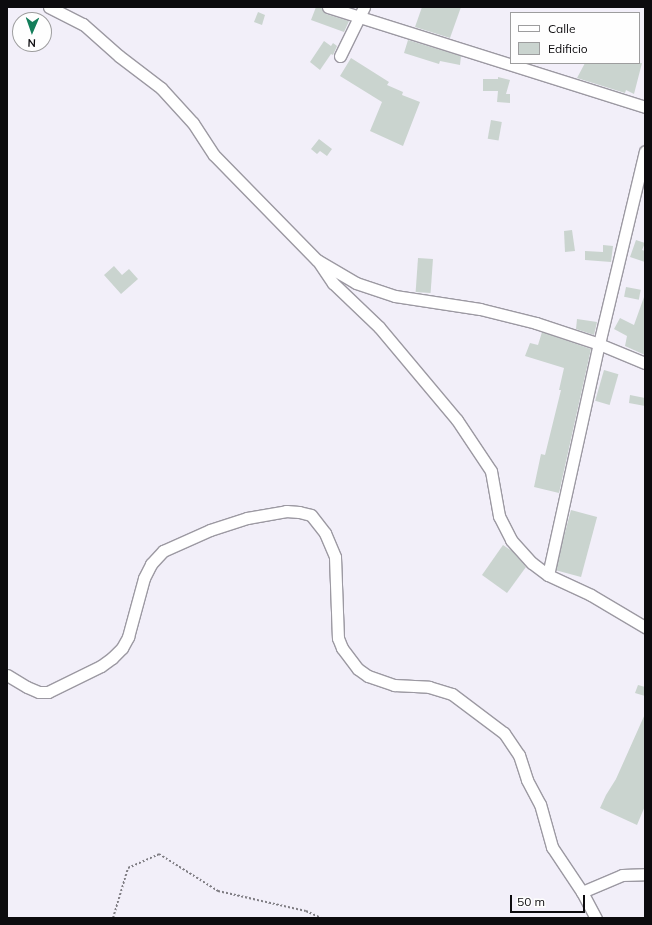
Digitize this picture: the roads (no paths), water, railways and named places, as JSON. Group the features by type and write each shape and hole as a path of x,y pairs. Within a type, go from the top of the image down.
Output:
{"street":[{"path":"49,7 83,24 119,56 161,88 193,123 214,155 317,260 333,283 379,327 457,420 491,471 500,516 511,540 532,563 548,575 590,595 645,627"},
{"path":"328,7 362,12 510,62"},
{"path":"340,56 362,12"},
{"path":"517,64 645,107"},
{"path":"548,575 599,344 645,151"},
{"path":"317,260 356,283 395,296 480,309 536,323 599,344 645,364"},
{"path":"7,675 27,687 39,692 48,692 101,666 112,658 122,648 128,637 144,578 151,564 163,551 210,530 247,518 286,511 311,515 325,533 335,557 336,629 342,648 358,669 368,676 394,685 441,690 463,702 504,733 519,755 527,780 540,804 552,847 582,892 596,918"},
{"path":"582,892 622,875 645,874"}]}
